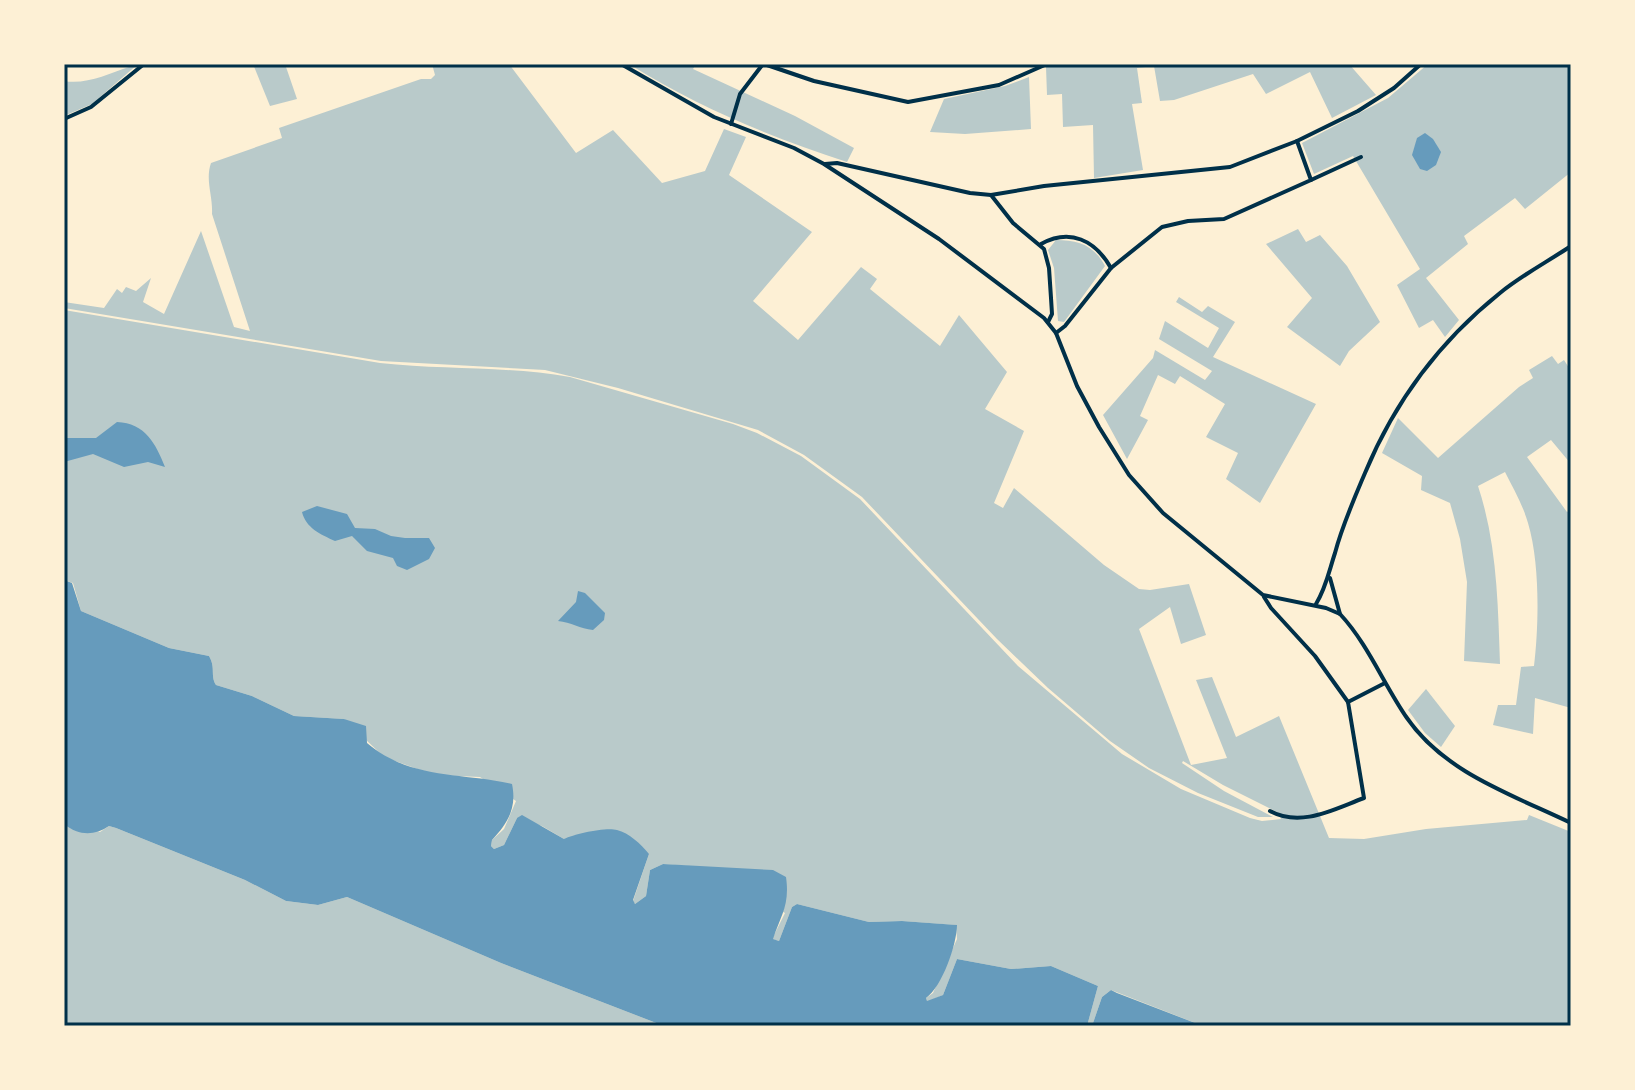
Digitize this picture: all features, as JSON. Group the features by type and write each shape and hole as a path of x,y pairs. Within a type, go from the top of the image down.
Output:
{"street":[{"path":"64,119 91,107 144,64"},
{"path":"731,124 740,94 764,64 796,76 908,102 999,85 1047,64"},
{"path":"824,164 837,163 991,195 1138,175 1206,172 1230,167 1297,141 1375,101 1421,64"},
{"path":"623,65 695,107 794,148 824,164 951,248 1048,322 1056,333 1093,417 1146,495 1163,513 1263,595 1315,656 1348,702 1364,798 1304,818 1291,818 1270,811"},
{"path":"1297,141 1311,180"},
{"path":"1056,333 1111,268 1162,227 1188,221 1224,219 1361,157"},
{"path":"991,195 1013,223 1041,245 1049,268 1052,314 1048,322"},
{"path":"1041,245 1058,237 1079,237 1097,248 1111,268"},
{"path":"1315,605 1330,574 1341,533 1365,472 1404,396 1432,361 1497,295 1571,246"},
{"path":"1330,574 1340,614 1416,731 1442,756 1473,776 1571,823"},
{"path":"1263,595 1315,605 1340,614"},
{"path":"1348,702 1385,683"}],"shaded area":[{"path":"138,64 92,104 64,116 64,81 105,76"},
{"path":"253,64 285,64 297,99 270,106"},
{"path":"432,64 509,64 576,153 613,130 662,183 705,171 724,129 746,137 729,175 812,232 753,301 798,340 861,267 877,279 870,289 940,346 959,315 1007,372 985,409 1024,431 994,503 1003,508 1014,488 1104,565 1139,589 1189,584 1206,635 1181,644 1170,607 1139,629 1191,765 1227,758 1196,680 1212,677 1236,737 1279,716 1329,838 1364,839 1426,829 1527,820 1529,815 1571,832 1571,1026 1203,1026 1111,990 1102,997 1092,1026 1087,1026 1098,986 1051,966 1011,969 957,959 943,995 927,1002 926,998 933,993 957,939 956,925 869,922 797,904 792,907 779,941 772,939 785,913 701,867 663,864 650,870 646,896 635,904 633,901 649,854 564,839 542,826 517,818 504,845 494,849 492,840 504,829 516,801 480,777 434,775 384,757 344,719 294,716 252,696 216,685 209,656 169,648 81,611 73,583 64,580 64,310 380,363 523,371 570,377 733,424 801,456 860,499 1018,666 1122,754 1181,789 1250,818 1262,821 1281,819 1279,813 1183,761 1224,791 1273,817 1258,817 1198,793 1149,768 1110,741 997,639 862,497 804,455 758,430 618,388 545,370 381,361 64,308 64,302 104,308 117,289 122,293 126,287 136,291 151,278 143,302 164,314 201,231 234,327 250,331 212,214 211,163 282,138 279,128 421,79 431,79 435,75"},
{"path":"629,64 696,64 693,69 795,116 854,148 847,162 790,142 708,107"},
{"path":"1053,64 1349,64 1376,95 1332,118 1310,72 1266,94 1253,74 1174,100 1160,101 1154,66 1137,68 1142,103 1132,104 1143,170 1094,178 1093,125 1063,127 1062,94 1047,95 1046,67"},
{"path":"1428,64 1571,64 1571,172 1525,209 1515,198 1464,236 1468,244 1426,278 1459,320 1445,337 1433,320 1419,328 1397,285 1420,269 1353,156 1314,174 1302,143 1388,98"},
{"path":"1029,77 1031,129 965,134 930,132 944,99 1005,86"},
{"path":"1298,229 1306,242 1320,235 1347,266 1380,322 1349,351 1340,366 1287,327 1312,298 1266,244"},
{"path":"1056,240 1085,245 1096,253 1105,266 1064,322 1058,321 1054,268 1048,250"},
{"path":"1179,297 1202,312 1208,306 1235,322 1213,357 1316,404 1260,503 1226,479 1238,453 1206,437 1225,404 1180,376 1175,384 1158,375 1140,416 1148,420 1127,459 1103,415 1153,358 1155,350 1205,380 1212,371 1159,339 1165,321 1208,348 1219,328 1176,302"},
{"path":"1552,356 1558,364 1564,360 1571,371 1571,464 1551,440 1527,457 1567,512 1571,510 1571,708 1535,698 1533,734 1493,725 1498,705 1516,705 1521,667 1534,666 1537,632 1532,539 1523,510 1505,472 1478,486 1493,552 1500,664 1464,661 1467,582 1450,503 1421,490 1422,476 1382,453 1398,418 1438,458 1533,378 1529,370"},
{"path":"1426,689 1455,726 1441,747 1425,733 1408,710"},
{"path":"64,824 100,832 109,826 116,828 245,880 286,901 318,905 347,897 501,963 664,1026 64,1026"}],"water":[{"path":"1425,133 1441,152 1436,165 1427,171 1420,169 1412,155 1417,138"},
{"path":"117,422 135,426 148,436 165,467 148,462 124,467 93,454 64,462 64,438 96,438"},
{"path":"317,506 347,514 355,528 375,529 405,538 429,538 435,548 429,559 407,570 397,566 393,558 367,551 352,536 335,541 314,530 302,512"},
{"path":"64,580 72,583 81,611 169,648 209,656 216,685 252,696 294,716 344,719 366,726 367,743 401,763 436,773 512,784 512,808 507,821 492,840 494,849 504,845 517,818 522,815 564,839 598,830 621,831 649,854 633,900 635,904 646,896 650,870 663,864 773,870 786,877 787,895 773,939 779,941 792,907 797,904 869,922 957,925 948,964 927,1001 943,995 957,959 1011,969 1051,966 1098,986 1087,1026 664,1026 501,963 347,897 318,905 286,901 245,880 116,828 109,826 92,833 75,831 64,824"},
{"path":"578,591 585,593 605,613 604,620 593,630 558,621 576,602"},
{"path":"1111,990 1203,1026 1092,1026 1102,997"}]}
